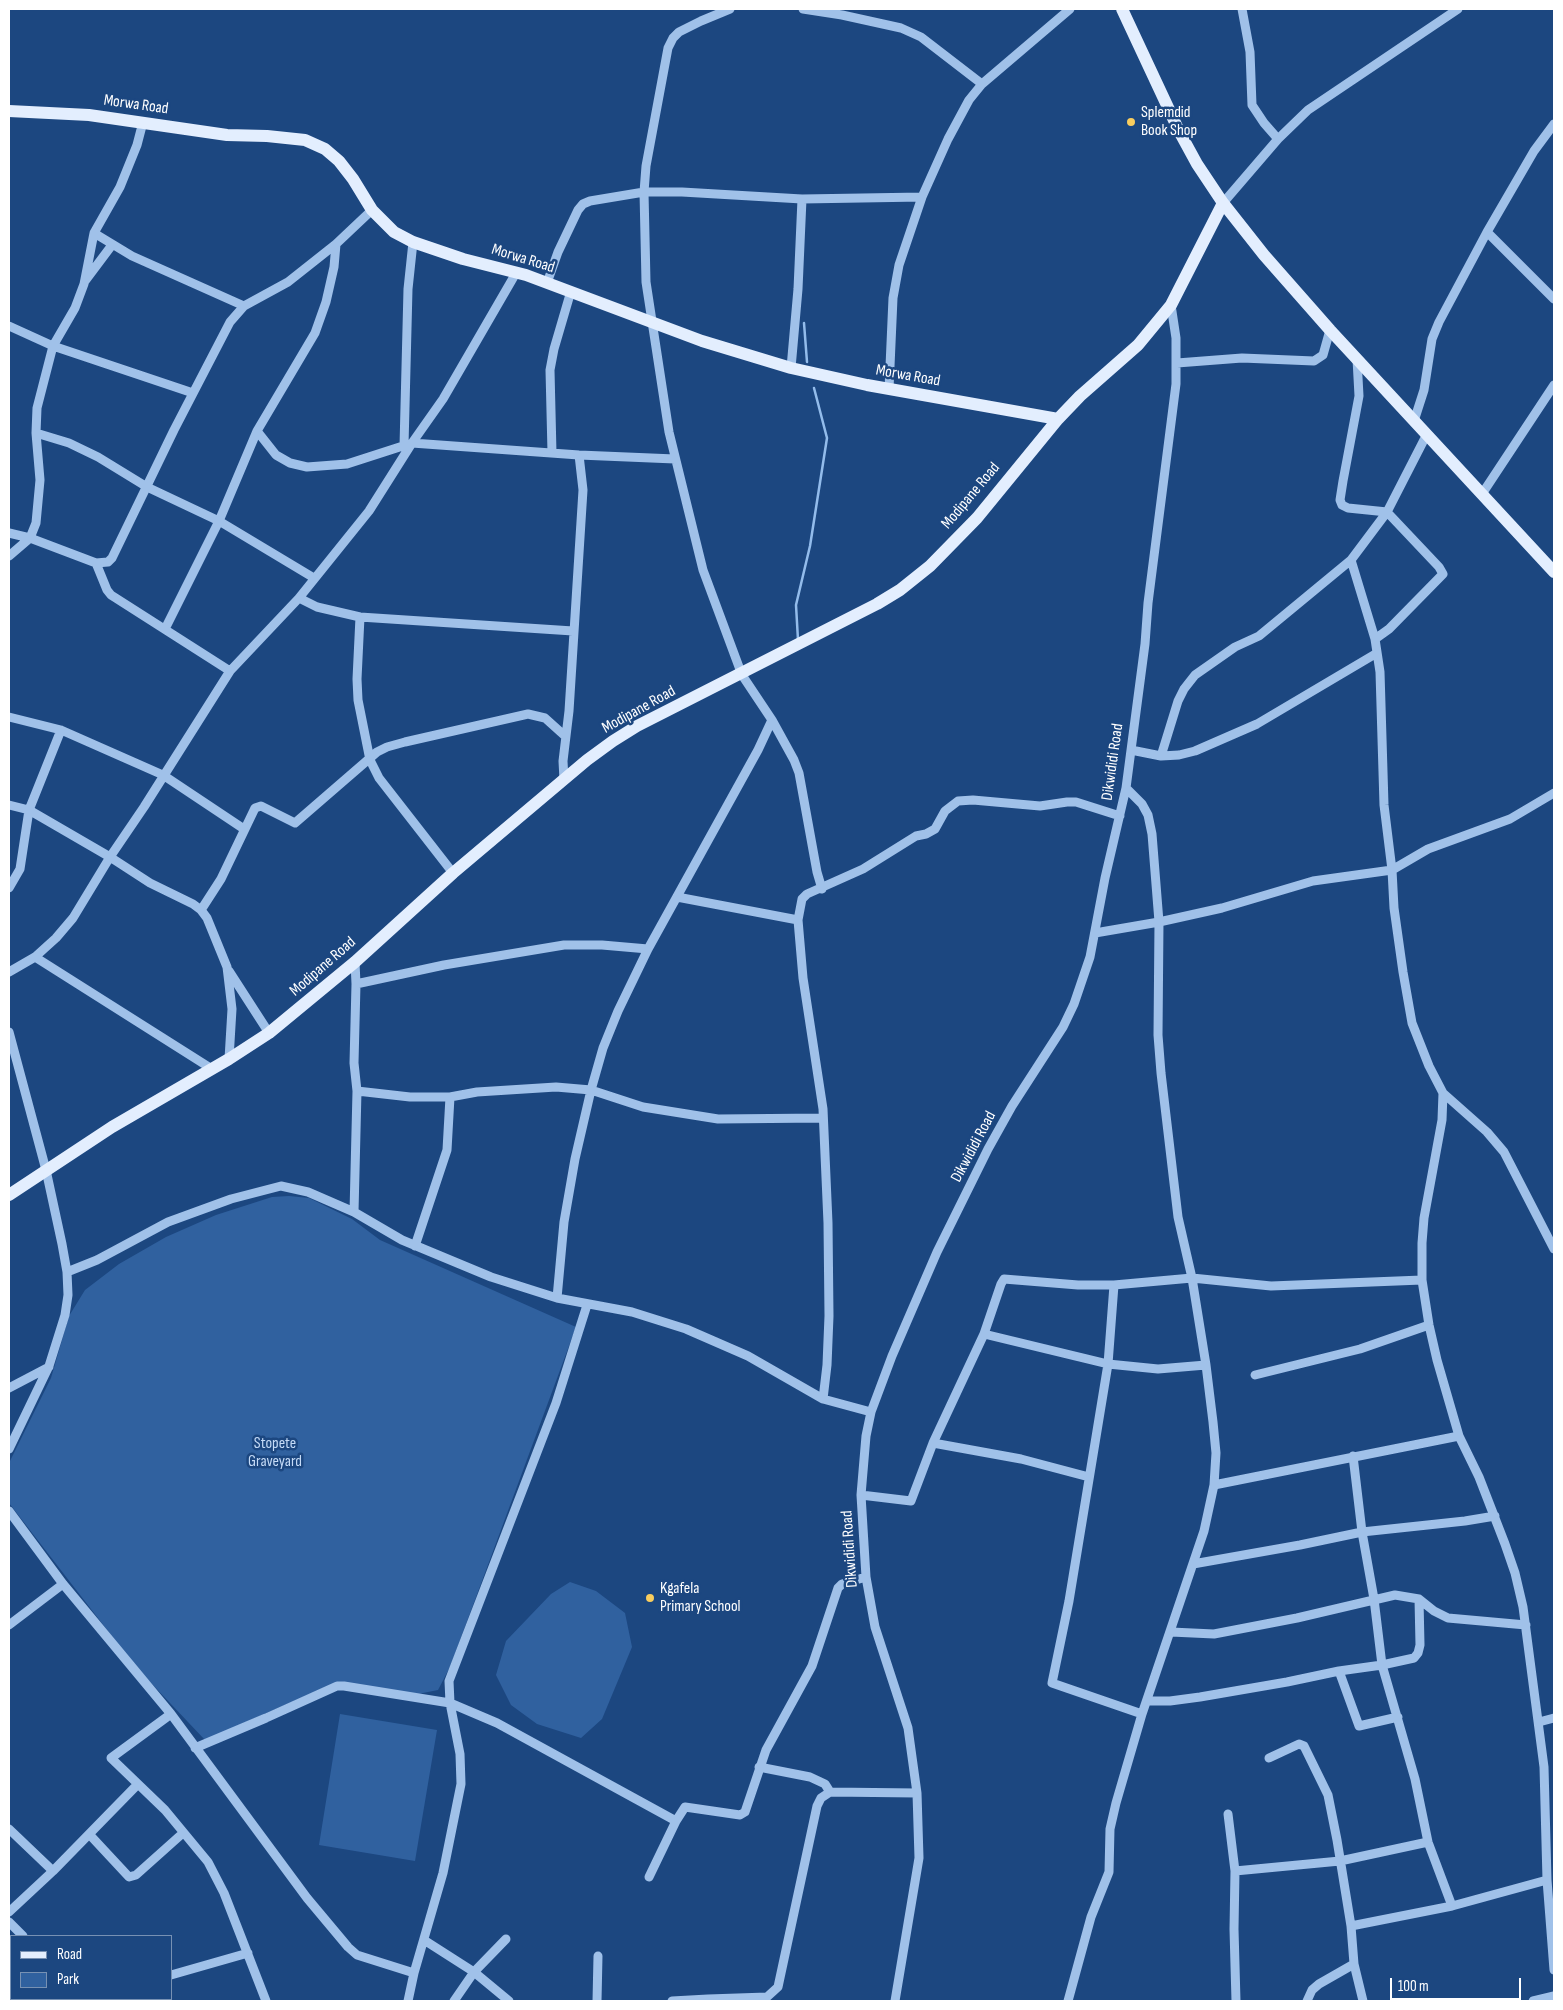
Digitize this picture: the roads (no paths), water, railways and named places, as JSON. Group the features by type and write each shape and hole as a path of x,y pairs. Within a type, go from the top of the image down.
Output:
{"main road":[{"path":"1122,9 1179,131 1197,164 1223,203 1264,255 1330,330 1554,572"},
{"name":"Morwa Road","path":"9,111 89,115 227,135 288,137 317,144 345,168 372,210 394,232 413,242 547,283 702,341 792,368 889,389 1058,419"},
{"name":"Modipane Road","path":"9,1195 112,1127 269,1034 355,962 453,873 564,780 627,732 877,604 900,590 930,566 977,518 1058,419 1080,396 1138,345 1170,305 1223,203"}],"street":[{"path":"730,9 679,32 673,38 665,60 646,166 644,192 646,282 669,432 702,570 742,674 772,720 799,773 817,872 822,889"},
{"path":"803,9 842,14 900,28 921,37 982,84"},
{"path":"889,389 893,298 896,282 905,246 922,197 948,138 969,100 982,84 1070,9"},
{"path":"1242,9 1250,52 1252,105 1278,139"},
{"path":"1223,203 1278,139 1308,110 1458,9"},
{"path":"9,556 30,538 36,523 39,507 40,480 36,433 37,408 53,346 75,308 84,284 94,233 120,187 137,145 143,122"},
{"path":"1414,420 1424,390 1432,339 1439,322 1487,232 1534,151 1554,124"},
{"path":"547,283 558,252 578,210 590,200 644,192 682,192 802,199 922,197"},
{"path":"792,368 802,199"},
{"path":"9,533 30,538 96,563 106,563 112,558 230,322 244,306 288,282 336,244 372,210"},
{"path":"1487,232 1554,299"},
{"path":"94,233 132,256 244,306"},
{"path":"408,444 408,289 413,242"},
{"path":"165,629 219,522 257,431 315,333 326,302 334,267 336,244"},
{"path":"84,284 112,245"},
{"path":"9,972 35,957 56,938 73,918 230,670 299,598 369,511 408,444 443,399 516,273"},
{"path":"552,453 550,370 554,348 571,291"},
{"name":"Dikwididi Road","path":"895,2001 919,1858 917,1793 908,1728 875,1627 866,1577 861,1495 863,1457 871,1412 892,1356 920,1292 981,1164 1012,1106 1063,1026 1084,978 1126,788 1131,750 1174,404 1177,363 1176,338 1170,305"},
{"path":"9,326 53,346 193,393"},
{"path":"1177,363 1242,358 1314,361 1323,355 1330,330"},
{"path":"1357,360 1359,396 1340,500 1348,508 1386,512 1439,567 1443,574 1390,629 1375,639"},
{"path":"1482,494 1554,385"},
{"path":"257,431 276,455 290,463 307,467 347,464 408,444 675,459"},
{"path":"36,433 69,443 98,458 147,487 219,522 314,578"},
{"path":"1161,756 1178,701 1184,689 1195,675 1236,647 1259,636 1351,560 1386,512 1428,434"},
{"path":"564,780 562,770 569,711 583,490 579,455"},
{"path":"1351,560 1375,639 1380,672 1384,805 1392,870 1394,908 1412,1023 1429,1066 1443,1093 1487,1132 1504,1152 1554,1249"},
{"path":"96,563 111,595 230,670"},
{"path":"299,598 317,607 360,617 573,631"},
{"path":"360,617 357,679 358,700 370,760 379,778 453,873"},
{"path":"1131,750 1161,756 1179,755 1195,751 1257,724 1377,652"},
{"path":"201,910 221,879 255,808 261,806 295,823 387,746 528,714 546,718 565,736"},
{"path":"9,717 61,730 163,775 244,829"},
{"path":"557,1298 564,1222 575,1158 603,1048 618,1011 648,948 758,750 772,720"},
{"path":"9,888 20,869 29,810 61,730"},
{"path":"1068,2001 1091,1917 1109,1872 1110,1829 1116,1804 1142,1714 1204,1531 1214,1485 1215,1438 1206,1365 1192,1278 1178,1217 1161,1073 1158,1035 1159,922 1152,834 1148,815 1142,804 1126,788"},
{"path":"1095,933 1159,922 1222,908 1313,881 1368,875 1392,870 1428,850 1510,819 1554,793"},
{"path":"823,1399 827,1365 829,1307 828,1223 822,1109 803,978 798,920 802,898 863,869 916,836 926,834 935,829 945,811 958,801 973,800 1040,806 1076,802 1120,816"},
{"path":"9,805 29,810 110,857 150,883 193,904 201,910 207,918 226,967 269,1034"},
{"path":"677,898 798,920"},
{"path":"356,984 453,963 564,945 648,948"},
{"path":"35,957 212,1069"},
{"path":"354,1212 357,1091 354,1063 355,962"},
{"path":"226,967 232,1009 229,1059"},
{"path":"9,1032 46,1170 67,1272 68,1295 65,1315 49,1366 9,1449"},
{"path":"357,1091 410,1097 450,1097 477,1092 530,1089 591,1090 643,1107 699,1117 718,1119 822,1118"},
{"path":"1443,1093 1441,1128 1424,1218 1422,1280 1429,1325 1459,1436 1495,1516 1515,1574 1526,1625 1544,1767 1547,1880 1554,1970"},
{"path":"415,1246 446,1150 450,1097"},
{"path":"67,1272 97,1260 168,1222 231,1199 281,1186 308,1192 354,1212 415,1246 491,1277 557,1298 632,1312 686,1329 748,1356 823,1399 871,1412"},
{"path":"861,1495 911,1501 934,1443 984,1334 1004,1279 1078,1286 1114,1285 1192,1278 1271,1286 1422,1280"},
{"path":"1114,1285 1108,1364 1069,1601 1052,1683 1142,1714"},
{"path":"408,2001 414,1973 443,1873 461,1784 460,1754 450,1703 449,1681 451,1672 552,1412 587,1305"},
{"path":"1254,1375 1360,1349 1429,1325"},
{"path":"984,1334 1108,1364 1158,1369 1206,1365"},
{"path":"9,1388 49,1366"},
{"path":"1214,1485 1459,1436"},
{"path":"934,1443 1022,1459 1090,1477"},
{"path":"1353,1456 1362,1532 1374,1599 1382,1665 1415,1779 1428,1842 1452,1906"},
{"path":"9,1512 63,1584 171,1714 307,1898 348,1947 358,1955 414,1973"},
{"path":"1193,1564 1362,1532 1495,1516"},
{"path":"649,1878 676,1821 685,1807 743,1815 766,1750 812,1666 839,1586 866,1577"},
{"path":"9,1625 63,1584"},
{"path":"1171,1632 1214,1634 1297,1618 1395,1595 1419,1599 1442,1616 1448,1618 1526,1625"},
{"path":"1147,1701 1170,1701 1200,1697 1414,1658 1418,1653 1420,1645 1419,1599"},
{"path":"1339,1671 1360,1726 1398,1717"},
{"path":"195,1748 340,1685 450,1703 497,1723 676,1821"},
{"path":"171,1714 111,1758 165,1810 212,1870 224,1893 266,2001"},
{"path":"1539,1722 1554,1718"},
{"path":"1269,1758 1299,1744 1304,1746 1328,1795 1351,1926 1354,1964 1363,2001"},
{"path":"759,1767 810,1777 825,1784 830,1792"},
{"path":"9,1912 53,1871 138,1784"},
{"path":"672,2001 768,1999 780,1983 819,1802 830,1792 917,1793"},
{"path":"1228,1814 1235,1871 1236,2001"},
{"path":"9,1829 53,1871"},
{"path":"89,1834 129,1877 136,1875 183,1832"},
{"path":"1235,1871 1340,1860 1428,1842"},
{"path":"1351,1926 1452,1906 1547,1880"},
{"path":"9,1922 22,1935"},
{"path":"454,2001 474,1972 506,1939"},
{"path":"424,1940 474,1972 509,2001"},
{"path":"172,1975 248,1953"},
{"path":"597,2001 598,1956"},
{"path":"1307,2001 1312,1990 1319,1984 1354,1964"},
{"path":"1532,2001 1554,1996"}],"waterway":[{"path":"804,323 807,362"},
{"path":"798,640 796,605 810,546 827,438 814,388"}],"place":[{"name":"Splemdid Book Shop","path":"1131,122"},
{"name":"Kgafela Primary School","path":"650,1598"}],"park label":[{"name":"Stopete Graveyard","path":"275,1453"}]}
